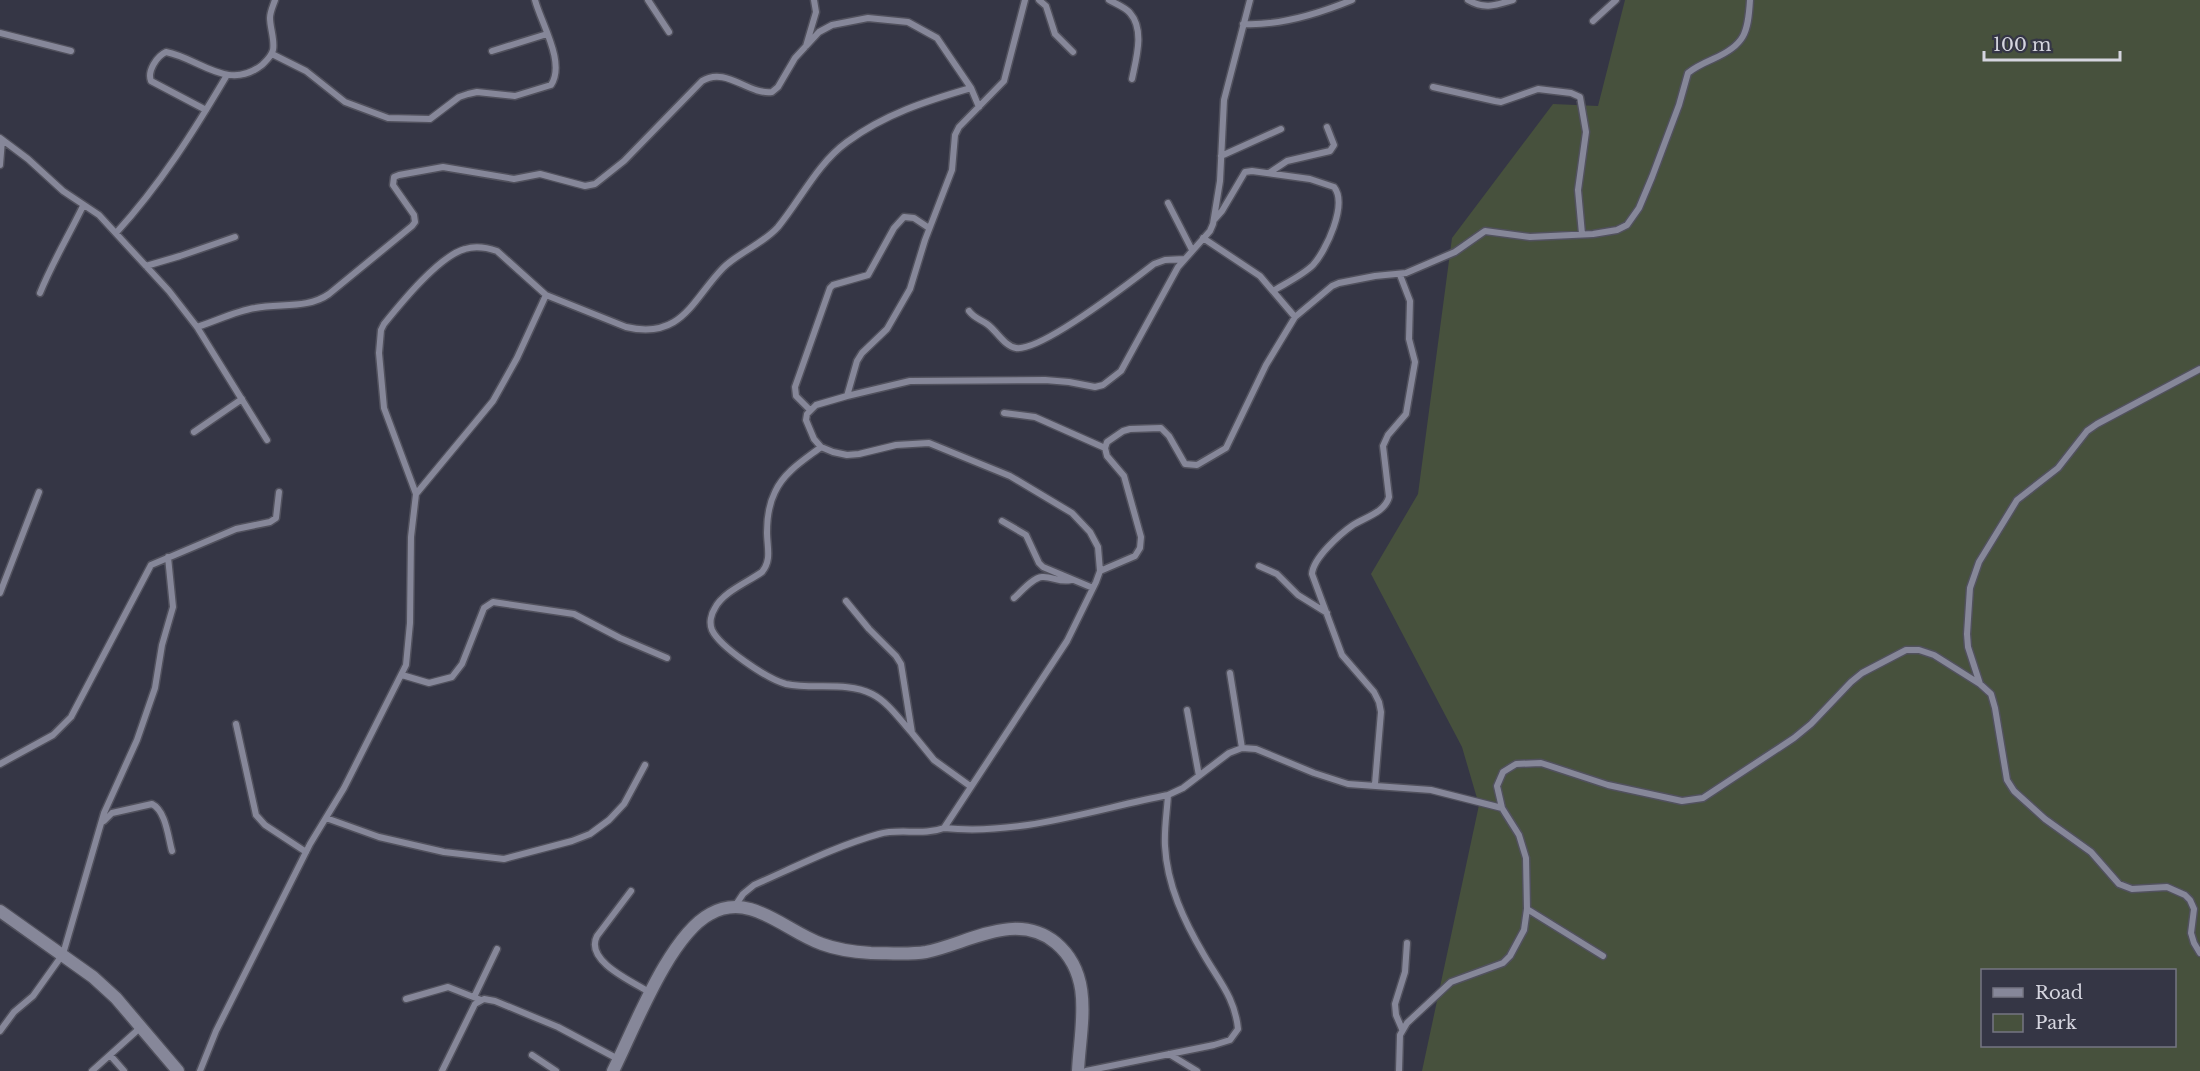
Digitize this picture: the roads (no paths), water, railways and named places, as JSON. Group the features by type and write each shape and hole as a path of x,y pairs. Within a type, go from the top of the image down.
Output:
{"main road":[{"path":"613,1071 671,957 694,927 707,915 721,908 735,906 748,908 765,915 822,944 859,952 926,952 981,934 1005,929 1023,929 1054,941 1065,951 1075,968 1081,985 1084,1003 1078,1071"},
{"path":"0,911 63,954 108,991 178,1071"}],"street":[{"path":"206,110 154,83 149,77 149,72 160,56 166,52 227,75 254,71 272,54 270,15 275,0"},
{"path":"272,54 306,71 345,102 388,118 424,120 434,118 459,97 468,94 477,92 515,96 551,85 555,65 553,51 535,0"},
{"path":"648,0 669,32"},
{"path":"805,48 815,18 814,0"},
{"path":"847,396 857,361 862,352 887,329 905,300 929,228 952,170 955,135 964,120 1004,81 1025,0"},
{"path":"1041,0 1046,6 1055,34 1073,52"},
{"path":"1109,0 1127,10 1134,21 1138,38 1132,79"},
{"path":"944,828 1067,641 1100,571 1098,548 1090,532 1072,513 1010,476 929,442 896,445 847,455 821,447 814,439 806,420 810,410 816,405 899,383 926,380 1045,380 1069,382 1086,387 1103,385 1121,371 1184,259 1210,231 1214,220 1220,181 1224,100 1250,0"},
{"path":"1243,24 1272,24 1333,8 1352,0"},
{"path":"1468,0 1478,6 1488,7 1513,0"},
{"path":"1593,21 1616,0"},
{"path":"1100,571 1135,556 1140,548 1141,537 1124,476 1107,456 1105,448 1110,438 1124,431 1155,426 1165,431 1185,464 1197,465 1226,447 1266,365 1295,317 1339,283 1375,276 1400,275 1455,252 1485,231 1530,237 1617,230 1633,219 1652,177 1679,105 1688,73 1726,54 1740,41 1748,27 1750,0"},
{"path":"815,18 826,28"},
{"path":"197,327 253,308 319,301 368,264 415,222 414,215 393,185 394,177 443,167 514,179 540,174 585,186 594,184 624,161 702,81 709,77 723,77 761,91 772,92 778,87 795,58 826,28 868,18 908,22 918,26 942,44 971,88 979,107"},
{"path":"0,33 71,51"},
{"path":"492,51 547,34"},
{"path":"116,233 145,201 186,143 227,75"},
{"path":"1432,87 1501,102 1538,89 1571,93 1580,98 1586,132 1578,190 1582,234"},
{"path":"200,1071 216,1031 306,852 344,788 402,675 408,655 409,576 416,494 384,408 379,353 381,330 384,324 430,273 457,253 470,248 497,251 546,295 626,327 636,329 670,326 691,308 723,268 777,227 821,168 847,142 879,121 913,105 971,88"},
{"path":"1269,173 1287,160 1330,151 1334,145 1327,126"},
{"path":"1221,156 1281,129"},
{"path":"0,165 1,139"},
{"path":"1,139 28,159 63,191 99,215 146,266 197,327 267,440"},
{"path":"1214,220 1222,211 1245,172 1310,179 1334,187 1339,195 1336,222 1315,262 1273,291"},
{"path":"1168,203 1192,250"},
{"path":"40,293 50,268 83,206"},
{"path":"810,410 796,396 795,387 830,288 833,285 868,275 894,228 904,218 914,218 929,228"},
{"path":"146,266 235,237"},
{"path":"1203,238 1260,276 1295,317"},
{"path":"969,311 1012,347 1024,348 1098,307 1154,264 1165,260 1184,259"},
{"path":"1375,784 1381,712 1379,702 1374,692 1342,656 1312,574 1315,562 1350,527 1383,508 1389,497 1383,446 1406,414 1415,363 1408,339 1410,301 1400,275"},
{"path":"416,494 493,401 517,358 546,295"},
{"path":"1980,684 1968,647 1970,588 1979,562 2017,500 2058,468 2087,431 2200,369"},
{"path":"194,432 242,399"},
{"path":"1004,413 1035,417 1105,448"},
{"path":"821,447 793,468 775,491 768,519 768,566 717,604 711,616 712,630 718,639 738,655 784,683 852,689 874,695 912,733 934,760 970,786"},
{"path":"0,593 39,492"},
{"path":"0,765 53,735 66,722 151,565 236,529 270,522 276,518 278,512 279,492"},
{"path":"1002,522 1026,535 1039,562 1044,567 1093,588"},
{"path":"0,1031 14,1012 33,996 63,954 101,824 112,793 137,740 158,676 162,645 173,607 168,558"},
{"path":"1259,566 1277,574 1299,595 1328,614"},
{"path":"1014,598 1037,578 1043,576 1060,581 1071,579"},
{"path":"846,601 901,664 912,733"},
{"path":"402,675 429,683 452,677 462,664 484,608 493,603 574,614 620,638 667,658"},
{"path":"1399,1071 1398,1051 1402,1029 1416,1013 1451,982 1503,963 1510,956 1524,930 1527,909 1526,858 1519,835 1502,808 1497,786 1503,772 1515,764 1541,763 1608,785 1682,801 1694,801 1703,798 1771,755 1811,724 1862,673 1906,651 1919,650 1935,655 1980,684 1990,694 1995,708 2007,780 2014,791 2045,819 2091,852 2119,884 2132,889 2167,887 2185,895 2194,909 2192,933 2194,943 2200,953"},
{"path":"1230,674 1242,748"},
{"path":"1187,710 1199,776"},
{"path":"236,724 256,815 266,825 306,852"},
{"path":"735,906 743,894 754,885 846,845 888,832 930,831 944,828 962,830 1035,824 1072,818 1168,795 1183,788 1229,753 1242,748 1256,748 1331,779 1348,783 1431,790 1502,808"},
{"path":"326,818 379,837 444,852 504,859 590,834 609,820 624,804 645,765"},
{"path":"1086,1071 1230,1040 1238,1029 1231,998 1203,953 1171,884 1165,843 1168,795"},
{"path":"101,824 112,813 153,804 159,808 172,851"},
{"path":"630,891 597,936 594,942 595,951 606,965 651,993"},
{"path":"1527,909 1603,956"},
{"path":"1402,1029 1396,1015 1395,1004 1405,972 1407,943"},
{"path":"474,997 496,949"},
{"path":"406,999 448,987 482,1000 495,1001 558,1027 619,1059"},
{"path":"442,1071 468,1015 475,1004 482,1000"},
{"path":"92,1071 141,1028"},
{"path":"1169,1054 1197,1071"},
{"path":"110,1055 124,1071"},
{"path":"532,1055 556,1071"}]}
